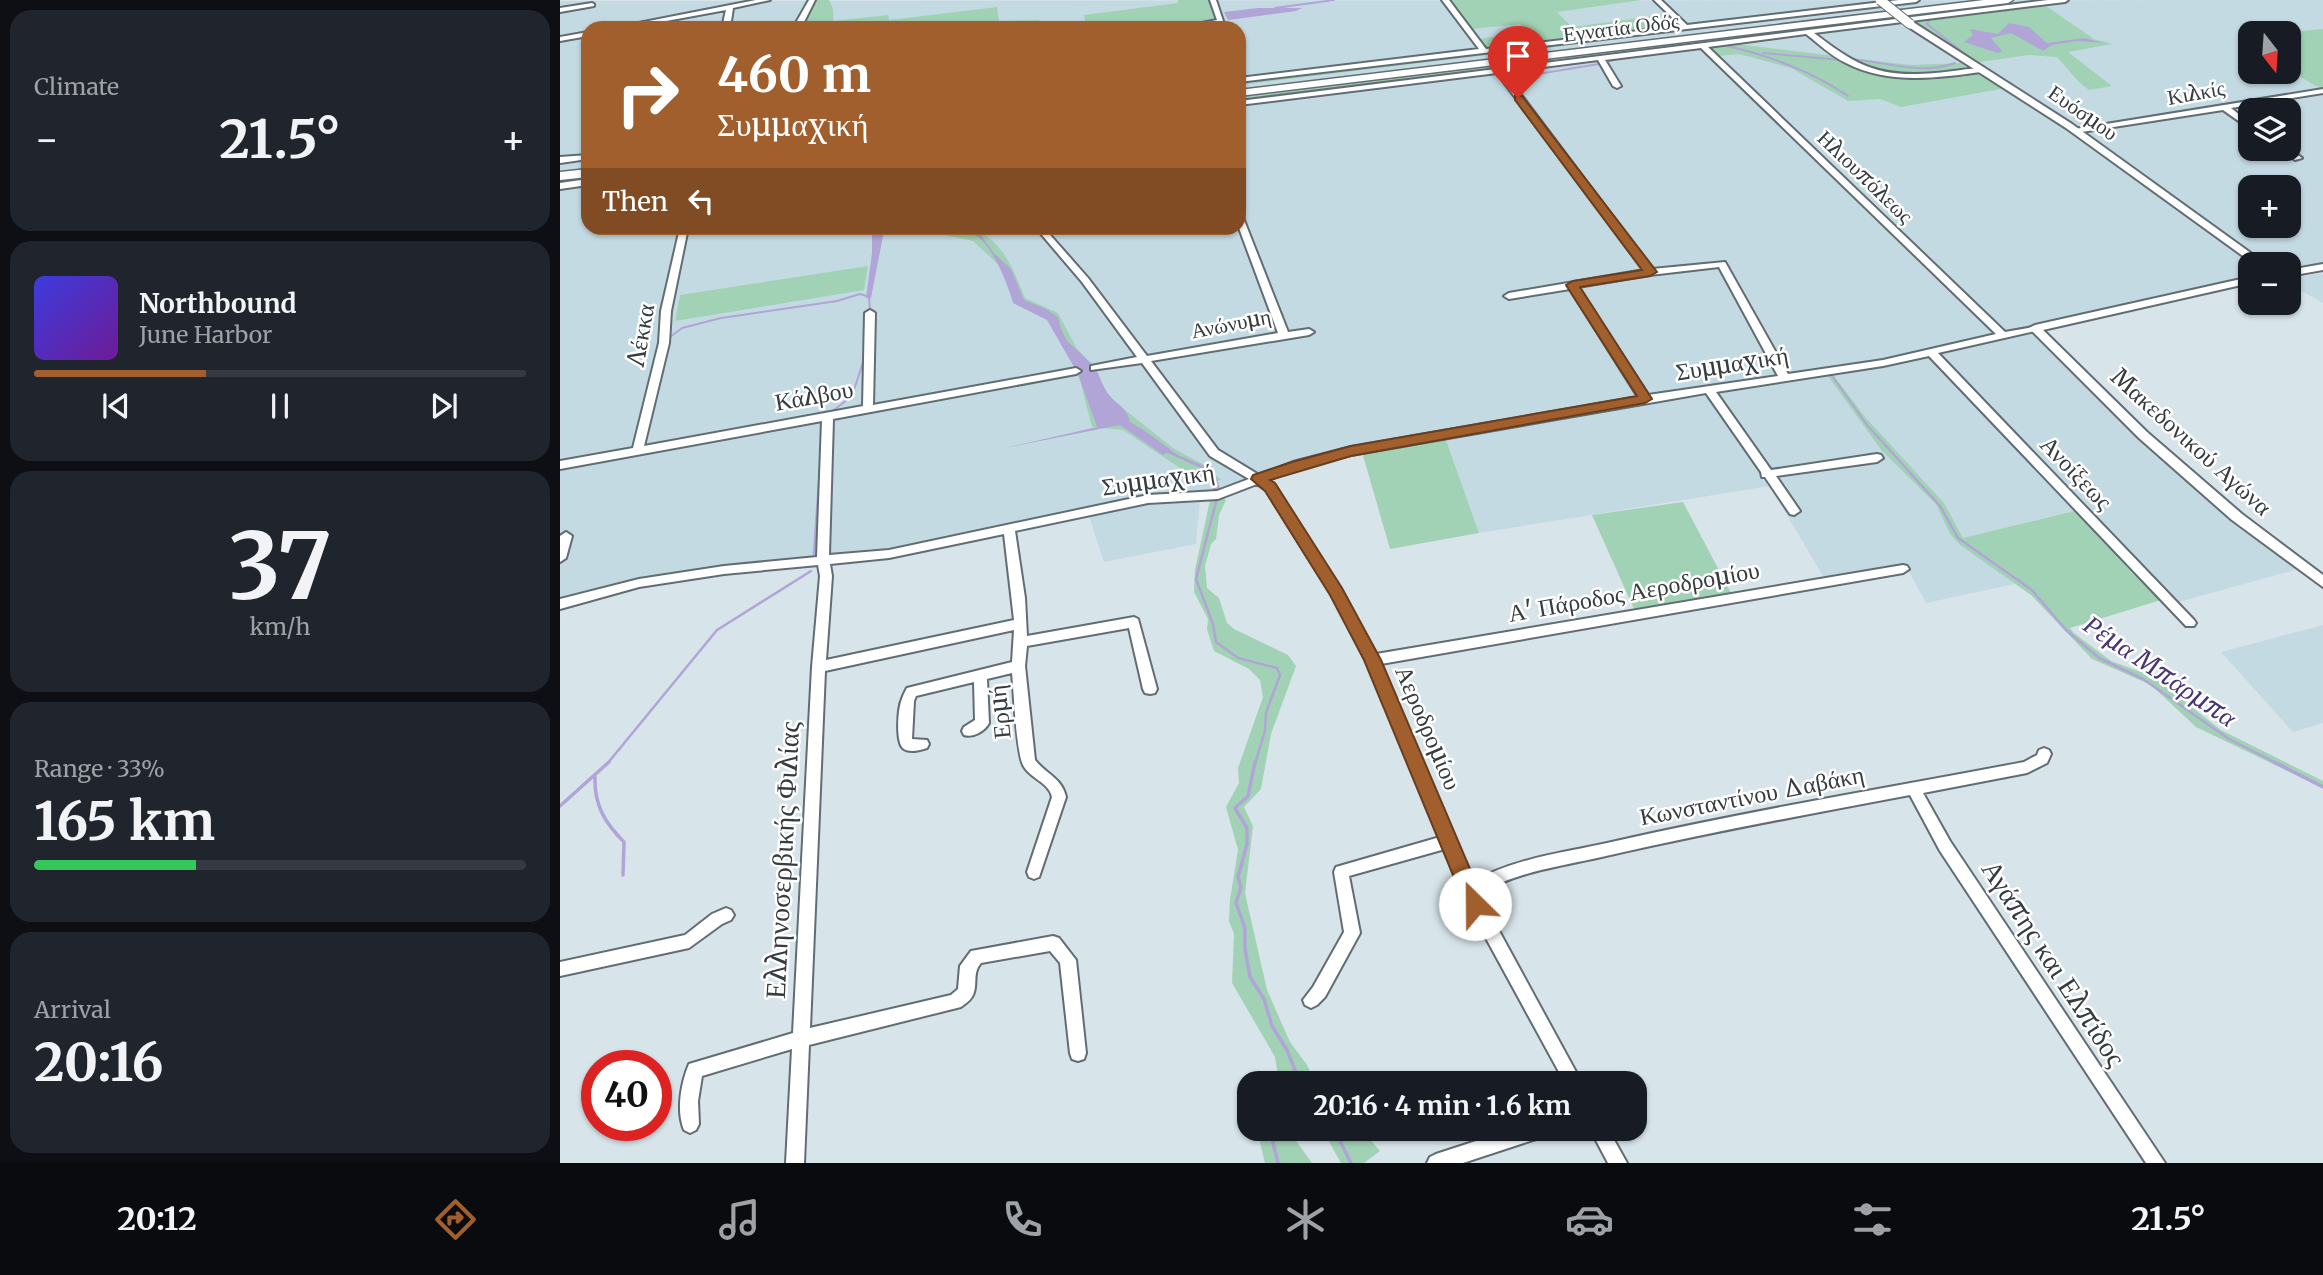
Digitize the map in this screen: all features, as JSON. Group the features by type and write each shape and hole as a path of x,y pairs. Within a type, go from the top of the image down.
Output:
{"highway":[{"name":"Εγνατία Οδός","path":"1246,87 1965,0"},
{"name":"Εγνατία Οδός","path":"1246,92 2008,0"},
{"path":"560,170 581,167"},
{"path":"560,176 581,174"}],"main road":[{"name":"Ευόσμου","path":"1879,0 1960,58 2075,131 2244,252"},
{"name":"Συμμαχική","path":"2035,328 2238,283"},
{"name":"Μακεδονικού Αγώνα","path":"2035,328 2160,450 2237,517 2323,582"}],"street":[{"path":"712,0 715,10"},
{"path":"655,21 767,0"},
{"path":"801,21 812,0"},
{"path":"1213,0 1222,21"},
{"path":"1445,0 1484,51"},
{"path":"1657,0 1684,25"},
{"path":"1246,79 1684,25 1916,0"},
{"path":"1246,102 1788,34 1813,34 2065,0"},
{"path":"560,10 592,5"},
{"path":"727,21 730,7"},
{"path":"1813,34 1851,63 1881,73 1912,78 1981,70"},
{"path":"560,39 581,35"},
{"name":"Ηλιουπόλεως","path":"1702,45 2004,336"},
{"path":"1600,57 1617,86"},
{"path":"1959,70 1963,65 1960,58"},
{"path":"1498,70 1650,272"},
{"path":"1950,74 1959,70 1981,70"},
{"name":"Κιλκίς","path":"2075,131 2323,91"},
{"path":"2223,106 2238,118"},
{"path":"560,160 581,158"},
{"path":"560,186 581,184"},
{"name":"Λέκκα","path":"638,450 664,343 666,311 682,235"},
{"name":"Αεροδρομίου","path":"1046,235 1085,280 1213,453 1270,487 1336,592 1373,660 1469,891 1567,1071"},
{"name":"Ανώνυμη","path":"1095,368 1284,335 1246,235"},
{"path":"1508,296 1650,272 1722,264 1786,378"},
{"path":"2301,271 2323,267"},
{"path":"1573,285 1645,399"},
{"path":"868,408 870,313"},
{"name":"Συμμαχική","path":"560,604 616,587 658,579 889,554 1148,499 1218,495 1297,465 1351,451 1931,352 2035,328"},
{"path":"1284,335 1308,332"},
{"name":"Ανοίξεως","path":"1931,352 2190,623"},
{"name":"Κάλβου","path":"560,465 1076,371"},
{"path":"1709,388 1794,511"},
{"path":"823,561 828,415"},
{"path":"1766,474 1877,457"},
{"name":"Ερμή","path":"1009,529 1019,624 1018,666 1028,761 1036,773 1059,790 1034,872"},
{"path":"560,558 566,536"},
{"name":"Ελληνοσερβικής Φιλίας","path":"795,1163 818,667 826,576 823,561"},
{"name":"Α' Πάροδος Αεροδρομίου","path":"1373,660 1903,569"},
{"path":"1020,642 1134,622 1150,689"},
{"path":"818,667 1019,624"},
{"path":"922,744 908,745 905,741 907,701 912,692 1018,666"},
{"path":"969,731 982,723 980,675"},
{"name":"Κωνσταντίνου Δαβάκη","path":"1469,891 1491,879 1536,866 1678,832 2027,767 2042,759 2044,754"},
{"name":"Αγάπης και Ελπίδος","path":"1913,788 1945,846 2156,1163"},
{"path":"1311,1000 1320,992 1352,933 1341,872 1449,841"},
{"path":"560,969 688,941 726,915"},
{"path":"690,1125 689,1101 695,1070 799,1039 955,1002 966,993 968,966 977,956 1053,943 1068,960 1078,1053"},
{"path":"1436,1163 1503,1141"},
{"path":"1606,1141 1618,1163"}],"shaded area":[{"path":"2323,0 2323,266 2301,269 2301,252 2238,252 2238,281 1863,363 1633,398 1338,451 1286,465 1222,489 1162,492 878,550 632,579 560,599 560,1"},
{"path":"1258,8 1302,8 1228,20 1224,12"},
{"path":"2009,23 2029,27 2047,43 2084,38 2105,43 2077,41 2052,45 2043,51 2011,33 1991,38 2002,51 1998,53 1964,42 1973,35 1970,29 1998,34"},
{"path":"872,235 883,235 871,298 866,298"},
{"path":"975,235 981,235 994,253 1011,269 1024,300 1058,317 1066,339 1093,366 1107,392 1124,410 1130,422 1178,455 1208,468 1218,481 1220,490 1214,491 1203,469 1167,453 1163,455 1120,425 1005,448 1097,427 1078,374 1047,320 1013,303 997,263"},
{"path":"2323,273 2323,303 2301,291 2301,277"},
{"path":"2034,332 2174,466 2298,569 2175,603 1939,353"},
{"path":"1930,358 2078,510 1964,538 2015,584 1926,603 1905,564 1824,578 1770,486 1479,533 1445,437 1886,367"},
{"path":"1200,500 1196,544 1104,562 1089,516 1142,504"},
{"path":"2323,625 2323,723 2293,732 2221,652"}],"green space":[{"path":"816,0 829,0 833,9 833,21 804,21"},
{"path":"1178,0 1211,0 1218,21 1085,21 1084,15 1178,3"},
{"path":"1448,0 1641,0 1557,12 1572,27 1669,14 1680,25 1486,47 1479,39 1527,32 1520,24 1472,29"},
{"path":"1881,5 1883,7 1246,84 1246,80"},
{"path":"2046,6 2094,39 2112,44 2068,52 2112,86 2089,90 2057,57 2029,55 1980,62 1951,51 1912,20"},
{"path":"997,7 999,21 833,21 888,15 889,20"},
{"path":"1893,16 1897,18 1246,100 1246,96"},
{"path":"2323,29 2323,89 2301,77 2301,31"},
{"path":"1736,44 1910,65 1961,63 2006,88 1901,107 1880,99 1848,101 1791,68 1739,54 1718,56 1709,47"},
{"path":"945,235 985,235 995,243 1008,260 1025,298 1058,313 1076,347 1095,369 1105,394 1173,448 1208,467 1221,480 1201,482 1123,430 1092,427 1078,373 1047,319 1013,300 1005,271 973,241"},
{"path":"868,266 864,290 675,321 680,295"},
{"path":"1825,372 1831,372 1866,418 1944,503 1963,538 2078,510 2132,573 2164,599 2070,628 2074,633 2111,661 2152,676 2221,730 2323,781 2323,788 2196,727 2151,685 2092,659 2031,595 1960,545 1950,534 1936,504 1882,451"},
{"path":"1445,437 1479,533 1390,549 1362,452"},
{"path":"1220,497 1226,500 1219,515 1216,539 1211,544 1205,566 1207,588 1219,598 1227,623 1288,655 1296,666 1271,734 1261,789 1244,807 1253,826 1245,893 1267,990 1290,1042 1310,1071 1277,1071 1275,1057 1232,983 1234,934 1229,921 1238,850 1226,807 1239,783 1238,768 1263,697 1260,680 1249,669 1214,651 1207,629 1208,619 1194,592 1195,570 1210,500"},
{"path":"1683,502 1731,593 1634,609 1592,515"},
{"path":"1296,1141 1312,1163 1265,1163 1260,1143"},
{"path":"1329,1141 1371,1141 1380,1151 1364,1163 1341,1163"}],"waterway":[{"name":"Ρέμα Μπάρμπα","path":"1275,8 1334,0"},
{"path":"1945,17 1930,19 1927,24 1974,61"},
{"path":"1723,45 1788,64 1819,78 1848,96"},
{"path":"1763,53 1840,60"},
{"name":"Ρέμα Μπάρμπα","path":"1508,79 1605,63 1618,58"},
{"path":"1848,59 1915,68 1942,67 1955,63"},
{"path":"670,337 682,328 721,318 837,301 860,294 867,296"},
{"path":"869,297 870,311"},
{"path":"830,413 852,396 865,356"},
{"name":"Ρέμα Μπάρμπα","path":"1830,373 1867,425 1888,448"},
{"name":"Ρέμα Μπάρμπα","path":"1886,446 1940,506 1958,538 2032,590 2066,630 2099,658 2143,679 2229,739 2278,764"},
{"path":"814,554 820,467"},
{"path":"1217,498 1196,579 1213,624 1216,642 1238,658 1277,668 1280,675 1266,713 1265,731 1255,764"},
{"path":"608,763 717,630 811,571"},
{"path":"1255,762 1248,796 1235,808 1247,828 1247,844 1238,877 1241,887 1236,903 1245,928 1245,949 1250,977 1264,999 1272,1026 1287,1050 1295,1071"},
{"name":"Ρέμα Μπάρμπα","path":"2274,762 2323,787"},
{"path":"560,806 608,763"},
{"path":"595,777 596,796 602,813 624,842 623,875"},
{"path":"1274,1141 1278,1163"},
{"path":"1340,1141 1351,1163"}],"route":[{"path":"1475,904 1373,660 1336,592 1270,487 1258,479 1297,465 1351,451 1645,399 1573,285 1650,272 1518,98"}]}
